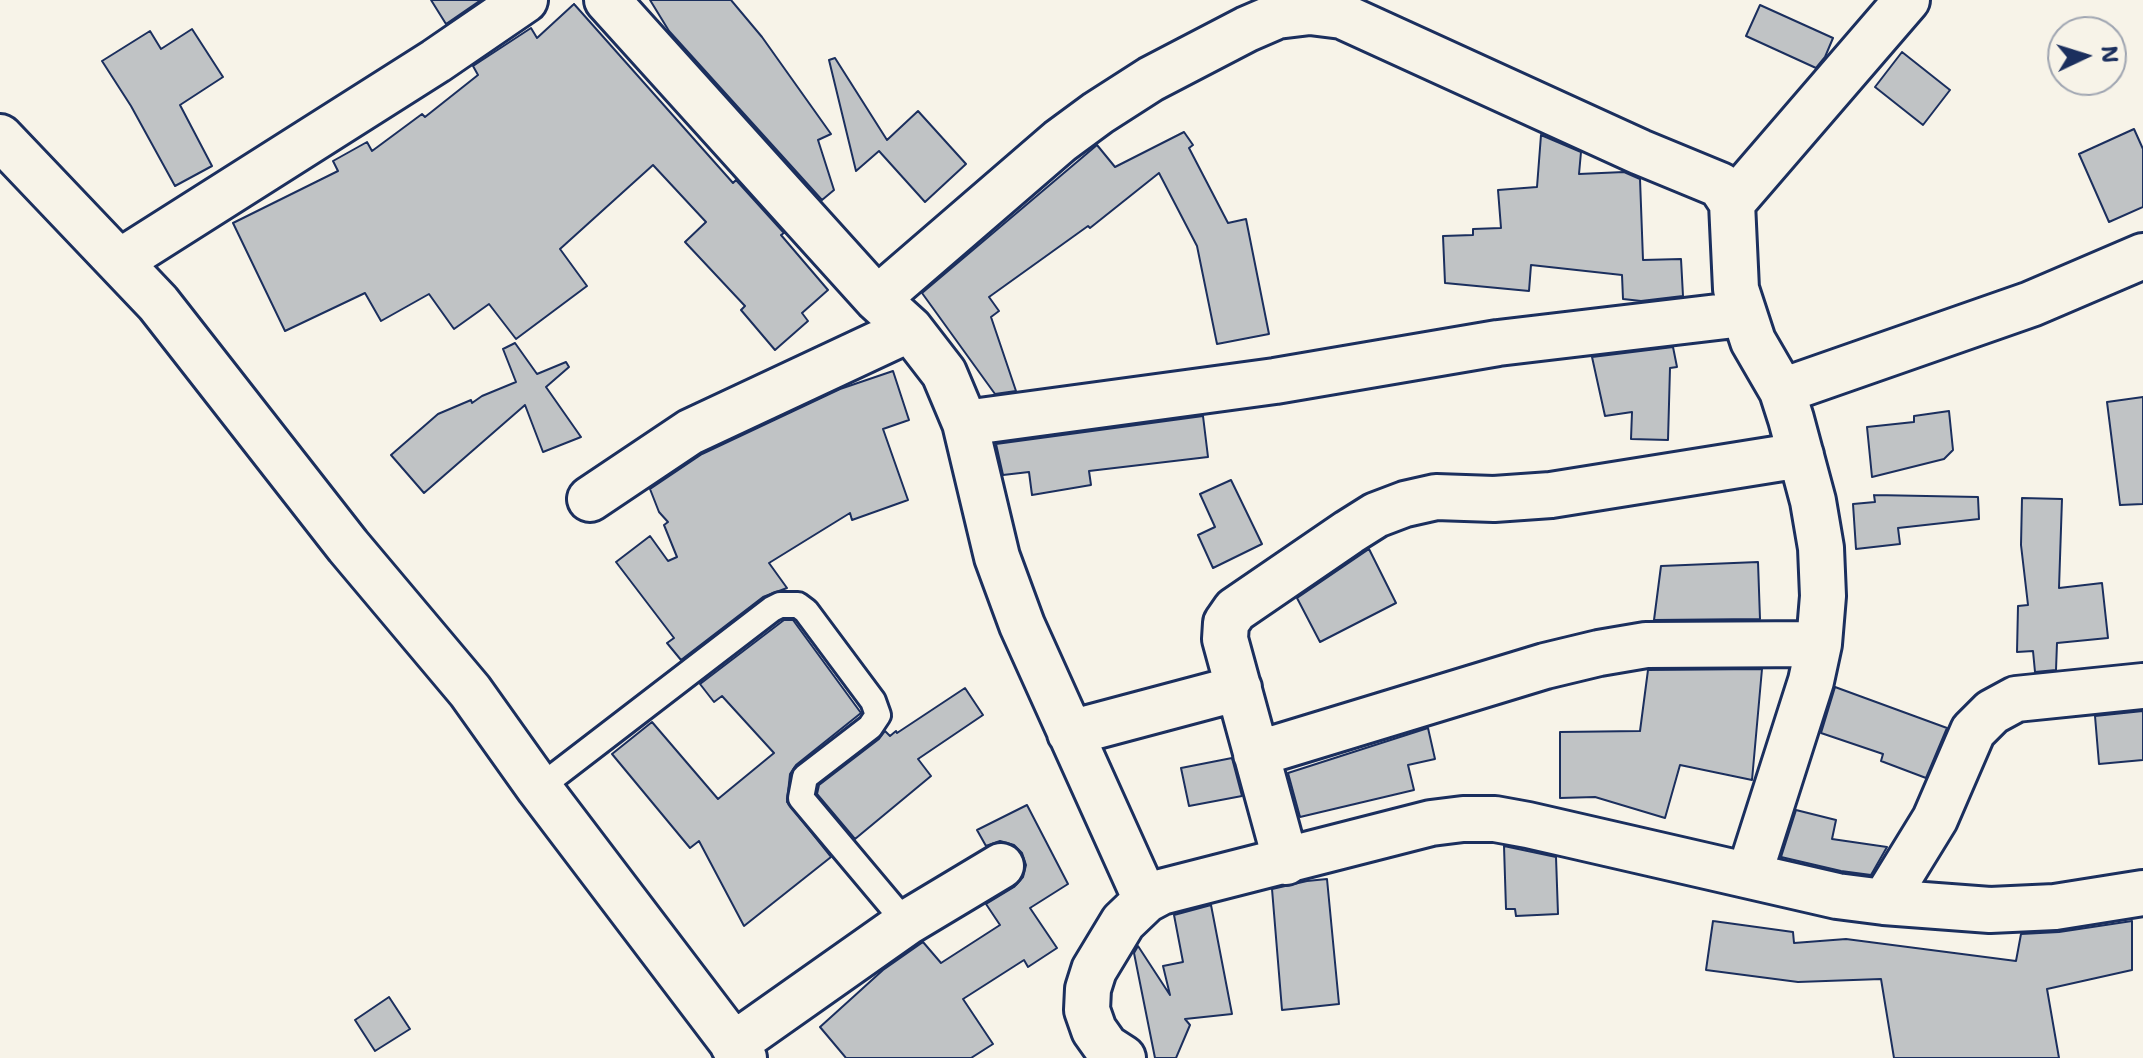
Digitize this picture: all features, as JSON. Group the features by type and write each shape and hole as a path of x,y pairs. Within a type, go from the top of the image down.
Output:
{"street":[{"path":"119,262 436,61 525,0"},
{"path":"607,0 877,299 910,329 944,373 965,423 997,557 1022,625 1146,900"},
{"path":"1732,203 1907,0"},
{"path":"877,299 1060,141 1098,113 1151,79 1277,16 1310,12 1342,16 1640,152 1720,185 1732,203 1733,264 1743,314 1753,341 1782,391 1813,501 1821,548 1823,596 1819,644 1811,681 1749,875"},
{"path":"0,137 158,303 348,546 470,691 539,788 738,1052 906,923 1001,866"},
{"path":"1782,391 2031,304 2143,256"},
{"path":"965,423 1275,381 1498,343 1743,314"},
{"path":"590,499 690,432 910,329"},
{"path":"1286,862 1225,639 1230,615 1376,515 1405,504 1436,497 1494,499 1551,495 1801,455"},
{"path":"1256,754 1545,666 1599,653 1646,645 1819,644"},
{"path":"1884,902 1935,819 1973,731 1992,712 2016,699 2143,686"},
{"path":"1070,733 1239,688"},
{"path":"1123,1058 1106,1047 1094,1030 1087,1010 1088,989 1094,970 1123,922 1146,900 1161,892 1431,823 1495,819 1837,896 1884,902 1990,910 2055,907 2143,893"}],"lane":[{"path":"539,788 772,609 780,605 798,605 806,611 873,701 878,715 870,727 805,777 801,798 906,923"}],"building":[{"path":"431,0 481,0 446,24"},
{"path":"650,0 731,0 762,37 831,134 818,140 834,190 822,200 669,31"},
{"path":"574,4 733,183 736,180 784,233 781,235 828,290 802,313 808,321 775,350 741,310 745,306 685,242 706,222 653,165 560,249 587,286 516,339 489,304 454,329 429,294 381,321 365,293 285,331 233,223 338,171 333,161 367,142 372,151 422,114 425,117 478,75 473,66 531,28 537,38"},
{"path":"1760,5 1833,38 1825,57 1816,68 1746,36"},
{"path":"192,29 223,77 180,105 212,166 175,186 102,61 150,31 161,49"},
{"path":"1902,52 1950,90 1923,125 1875,87"},
{"path":"835,58 887,140 918,111 966,164 925,202 879,151 856,171 829,60"},
{"path":"2134,129 2143,149 2143,207 2109,222 2079,154"},
{"path":"1184,132 1193,145 1189,148 1228,223 1246,219 1269,334 1217,344 1197,246 1159,173 1090,228 1088,226 989,297 999,311 991,317 1016,391 995,394 922,293 1097,145 1115,167"},
{"path":"1541,135 1581,152 1579,174 1624,172 1640,179 1643,260 1681,259 1683,296 1641,301 1623,299 1622,275 1531,265 1529,291 1445,283 1443,236 1473,235 1473,229 1501,228 1498,190 1537,187"},
{"path":"515,343 537,374 566,362 569,367 546,387 581,437 543,452 525,405 424,493 391,455 438,414 471,400 472,403 516,382 503,349"},
{"path":"1673,347 1677,367 1670,368 1668,440 1631,439 1632,412 1605,416 1592,357"},
{"path":"893,371 909,420 883,429 908,500 852,520 850,513 769,563 787,588 763,597 681,660 667,643 674,638 616,562 650,536 668,561 677,557 664,525 668,522 659,512 650,489 702,454 840,389"},
{"path":"2143,397 2143,504 2120,505 2107,402"},
{"path":"1949,411 1953,450 1944,459 1872,477 1867,427 1914,422 1914,416"},
{"path":"1203,416 1208,457 1089,471 1091,485 1032,495 1029,472 1003,475 996,444"},
{"path":"1231,480 1262,544 1213,568 1198,535 1215,527 1200,494"},
{"path":"1874,495 1978,497 1979,519 1898,528 1900,544 1856,549 1853,504 1875,502"},
{"path":"2022,498 2062,499 2059,588 2102,583 2108,638 2057,643 2056,670 2035,672 2033,651 2017,652 2018,606 2028,605 2021,545"},
{"path":"1369,549 1396,603 1320,642 1297,598"},
{"path":"1758,562 1760,619 1654,620 1661,566"},
{"path":"784,620 793,620 861,713 796,765 790,774 787,802 831,857 744,926 699,841 690,848 612,754 652,722 718,799 774,753 722,696 714,702 700,684"},
{"path":"1762,669 1752,780 1680,765 1665,818 1595,797 1560,798 1560,732 1640,731 1648,670"},
{"path":"1835,687 1947,728 1926,778 1881,761 1883,754 1821,733"},
{"path":"965,688 983,715 918,759 931,776 855,839 817,794 819,785 885,731 890,736 897,733"},
{"path":"2143,711 2143,760 2099,764 2095,716"},
{"path":"1428,728 1435,759 1408,765 1414,790 1300,817 1288,773"},
{"path":"1232,758 1242,796 1189,806 1181,768"},
{"path":"1027,805 1068,884 1030,908 1057,948 1028,967 1024,960 963,999 993,1044 971,1058 846,1058 820,1027 883,970 923,942 941,963 1000,925 986,904 1014,887 1023,877 1026,865 1022,853 1014,845 1000,841 986,846 977,830"},
{"path":"1796,810 1836,820 1832,839 1887,847 1871,875 1781,857"},
{"path":"1504,846 1556,857 1558,914 1516,916 1515,909 1506,909"},
{"path":"1327,879 1339,1004 1282,1010 1272,889"},
{"path":"1211,905 1232,1014 1185,1019 1190,1025 1176,1058 1155,1058 1134,953 1138,946 1170,995 1163,966 1183,962 1174,915"},
{"path":"1713,921 1793,932 1794,943 1846,939 2016,961 2021,934 2059,932 2132,921 2132,970 2047,989 2059,1058 1894,1058 1881,979 1798,982 1706,970"},
{"path":"389,997 410,1029 375,1051 355,1020"}]}
